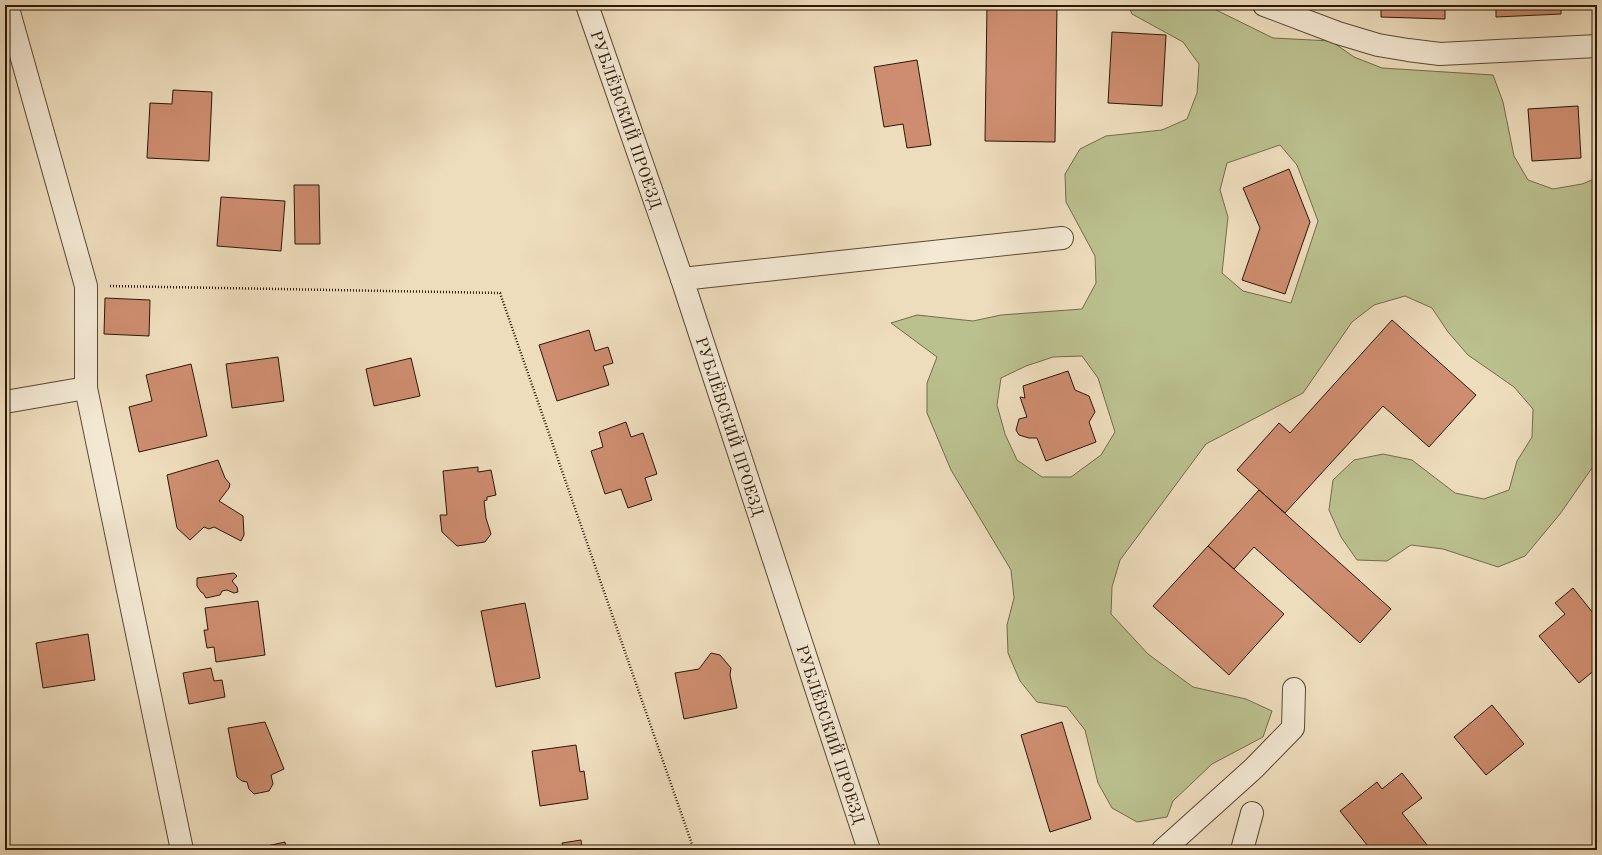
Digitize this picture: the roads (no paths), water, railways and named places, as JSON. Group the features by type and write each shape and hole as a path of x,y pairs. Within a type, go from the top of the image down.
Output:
{"street":[{"path":"7,5 86,286 86,388 182,850"},
{"name":"РУБЛЁВСКИЙ ПРОЕЗД","path":"588,5 682,280 869,850"},
{"path":"1264,5 1338,33 1378,45 1414,51 1440,54 1597,46"},
{"path":"682,280 1062,238"},
{"path":"5,402 86,388"},
{"path":"1163,850 1254,768 1293,728 1294,689"},
{"path":"1242,850 1252,813"}]}
